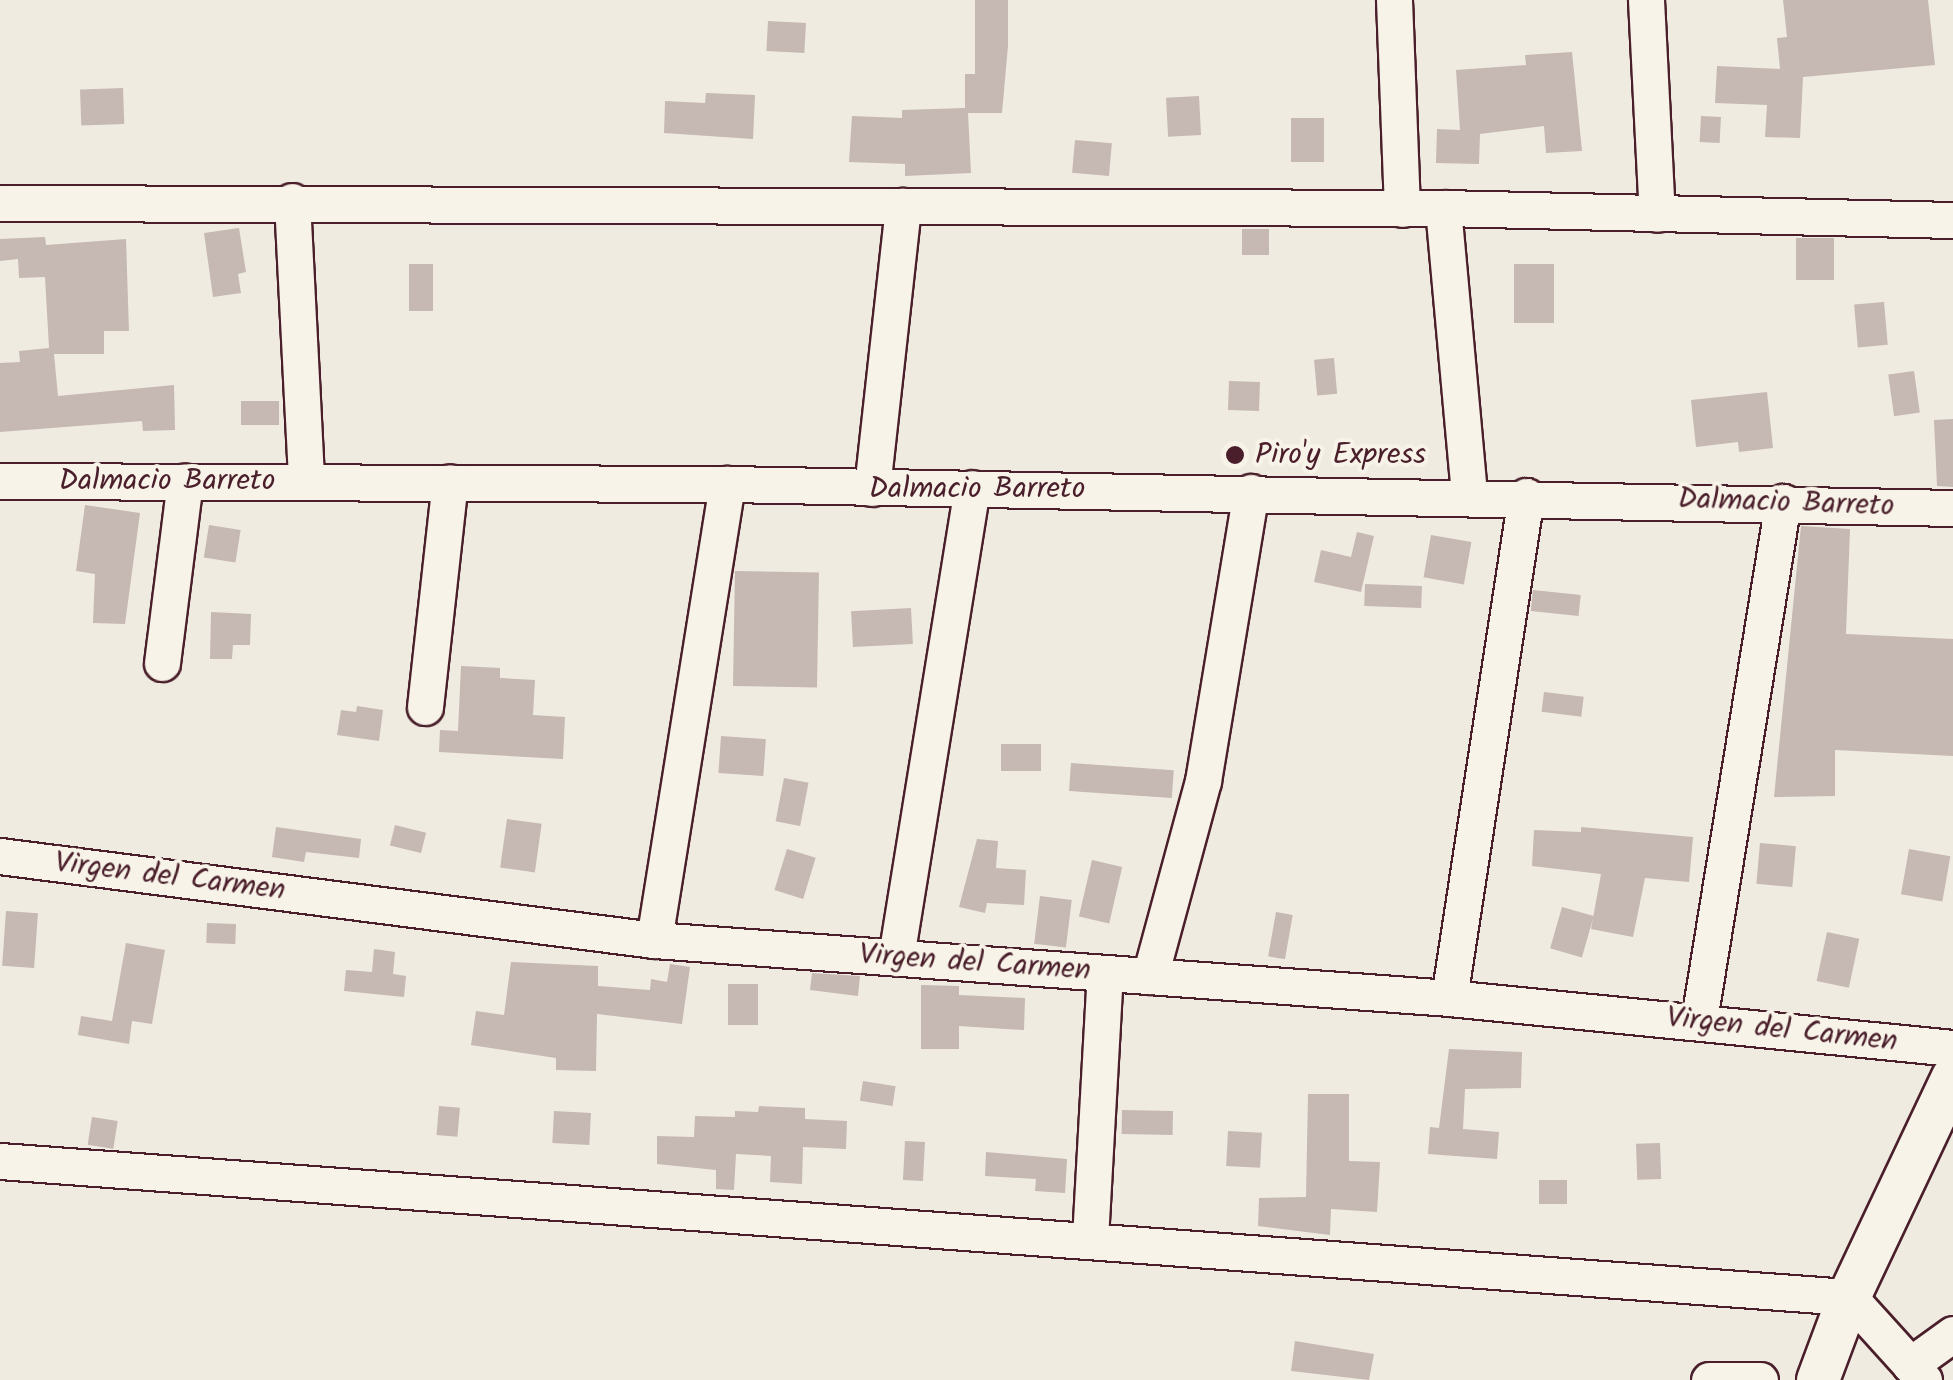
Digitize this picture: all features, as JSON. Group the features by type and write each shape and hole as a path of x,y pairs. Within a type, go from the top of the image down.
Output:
{"main road":[{"path":"1818,1380 1849,1298 1953,1077"}],"street":[{"path":"1394,0 1402,209"},
{"path":"1646,0 1658,214"},
{"path":"0,203 292,201 1442,208 1953,220"},
{"path":"292,201 306,480"},
{"path":"872,488 903,206"},
{"path":"1442,208 1470,495"},
{"name":"Dalmacio Barreto","path":"0,481 726,484 1526,496 1953,508"},
{"path":"162,663 186,481"},
{"path":"425,707 450,482"},
{"path":"654,940 726,484"},
{"path":"896,957 972,488"},
{"path":"1150,976 1203,781 1251,492"},
{"path":"1449,998 1526,496"},
{"path":"1699,1020 1783,502"},
{"name":"Virgen del Carmen","path":"0,856 654,940 1449,998 1953,1048"},
{"path":"1090,1239 1106,973"},
{"path":"0,1161 1849,1298 1918,1372 1953,1334"},
{"path":"1708,1380 1760,1380"}],"building":[{"path":"975,0 1008,0 1008,46 1002,113 968,113 971,173 905,176 905,164 849,162 852,116 902,118 902,110 965,108 965,74 975,74"},
{"path":"1783,0 1928,0 1935,65 1803,77 1800,138 1765,137 1767,105 1715,103 1717,66 1780,69 1777,38 1787,37"},
{"path":"768,21 806,23 804,53 766,51"},
{"path":"1572,52 1582,151 1546,153 1544,126 1480,134 1479,164 1436,163 1437,129 1460,130 1456,70 1526,65 1525,55"},
{"path":"123,88 124,124 81,125 80,90"},
{"path":"706,93 755,95 753,139 664,133 665,101 705,103"},
{"path":"1199,96 1201,135 1168,137 1166,98"},
{"path":"1701,116 1721,117 1720,143 1700,142"},
{"path":"1291,118 1324,118 1324,162 1291,162"},
{"path":"1075,140 1112,143 1109,176 1072,173"},
{"path":"239,228 246,272 238,274 241,293 213,297 204,233"},
{"path":"1242,229 1269,229 1269,255 1242,255"},
{"path":"45,237 46,245 126,239 129,331 104,331 104,354 54,354 58,396 174,385 175,430 143,431 142,421 0,432 0,363 20,362 19,351 49,348 45,277 19,278 18,259 0,261 0,239"},
{"path":"1796,238 1834,238 1834,280 1796,280"},
{"path":"409,264 433,264 433,311 409,311"},
{"path":"1514,264 1554,264 1554,323 1514,323"},
{"path":"1884,302 1888,345 1858,347 1854,305"},
{"path":"1334,358 1337,394 1317,396 1314,360"},
{"path":"1914,371 1920,413 1894,416 1888,375"},
{"path":"1229,381 1260,382 1259,411 1228,410"},
{"path":"1767,392 1773,448 1739,452 1738,442 1696,447 1691,400"},
{"path":"241,401 279,401 279,425 241,425"},
{"path":"1953,419 1953,487 1937,486 1934,420"},
{"path":"85,505 140,513 125,624 93,623 95,574 76,571"},
{"path":"209,525 241,530 235,563 204,558"},
{"path":"1801,526 1850,529 1846,634 1953,639 1953,756 1835,750 1835,796 1774,797"},
{"path":"1357,532 1374,536 1361,592 1314,582 1321,550 1351,557"},
{"path":"1431,535 1471,542 1464,584 1424,577"},
{"path":"735,571 819,572 817,687 733,686"},
{"path":"1365,584 1422,586 1421,608 1364,606"},
{"path":"1533,590 1581,595 1579,616 1531,611"},
{"path":"911,608 913,644 853,647 851,611"},
{"path":"211,612 251,614 250,645 233,645 232,659 210,659"},
{"path":"461,666 500,668 500,678 535,680 533,715 565,717 563,759 439,752 440,730 458,731"},
{"path":"1544,692 1584,697 1581,717 1542,712"},
{"path":"357,706 383,710 379,741 337,735 341,710 356,712"},
{"path":"721,736 766,739 763,776 718,773"},
{"path":"1001,744 1041,744 1041,771 1001,771"},
{"path":"1071,763 1174,770 1172,798 1069,791"},
{"path":"784,778 809,783 800,826 776,821"},
{"path":"507,819 542,824 535,872 500,868"},
{"path":"395,825 426,833 421,853 390,845"},
{"path":"276,827 361,839 359,858 306,852 304,862 272,857"},
{"path":"1581,827 1693,837 1689,882 1645,878 1633,937 1591,929 1601,874 1532,866 1534,830 1581,832"},
{"path":"977,839 998,841 996,868 1026,870 1024,905 987,903 985,913 959,907"},
{"path":"1760,843 1796,846 1792,887 1756,884"},
{"path":"787,849 816,858 803,899 774,890"},
{"path":"1909,849 1950,856 1942,902 1901,894"},
{"path":"1092,860 1122,867 1109,923 1079,917"},
{"path":"1040,896 1072,900 1066,948 1034,944"},
{"path":"1562,907 1594,916 1582,957 1550,948"},
{"path":"6,911 38,913 34,968 2,966"},
{"path":"1276,912 1293,915 1285,959 1268,956"},
{"path":"207,923 236,924 235,944 206,943"},
{"path":"1827,932 1859,939 1849,988 1817,981"},
{"path":"126,943 165,950 152,1024 132,1021 129,1044 78,1035 81,1016 112,1021"},
{"path":"374,949 395,952 393,974 406,976 404,997 344,991 346,970 372,972"},
{"path":"511,962 598,966 598,986 650,990 651,979 667,982 670,964 690,967 682,1024 597,1014 596,1071 556,1070 556,1058 471,1045 476,1011 504,1015"},
{"path":"812,973 860,976 858,996 810,990"},
{"path":"728,984 758,984 758,1025 728,1025"},
{"path":"921,985 959,986 959,995 1025,998 1024,1030 959,1026 959,1049 921,1049"},
{"path":"1449,1049 1522,1052 1521,1088 1465,1089 1463,1129 1499,1132 1497,1159 1428,1154 1430,1127 1439,1128"},
{"path":"863,1081 896,1086 892,1106 860,1101"},
{"path":"1308,1094 1349,1094 1349,1161 1380,1162 1377,1212 1331,1209 1330,1235 1258,1226 1259,1198 1306,1197"},
{"path":"439,1106 460,1108 457,1137 436,1135"},
{"path":"759,1106 805,1108 805,1119 847,1121 846,1149 803,1147 802,1184 770,1182 771,1156 736,1154 734,1190 716,1189 716,1170 657,1164 657,1136 694,1137 695,1116 735,1117 735,1111 758,1112"},
{"path":"1122,1110 1173,1111 1173,1135 1122,1134"},
{"path":"554,1111 591,1113 589,1145 552,1143"},
{"path":"92,1117 118,1121 113,1149 88,1145"},
{"path":"1228,1131 1262,1133 1260,1168 1226,1166"},
{"path":"905,1141 925,1142 923,1181 903,1180"},
{"path":"1660,1143 1661,1179 1637,1180 1636,1144"},
{"path":"986,1152 1067,1159 1065,1193 1035,1191 1036,1179 985,1176"},
{"path":"1539,1180 1567,1180 1567,1204 1539,1204"},
{"path":"1295,1341 1374,1354 1369,1380 1291,1371"}],"place":[{"name":"Piro'y Express","path":"1235,455"}]}
